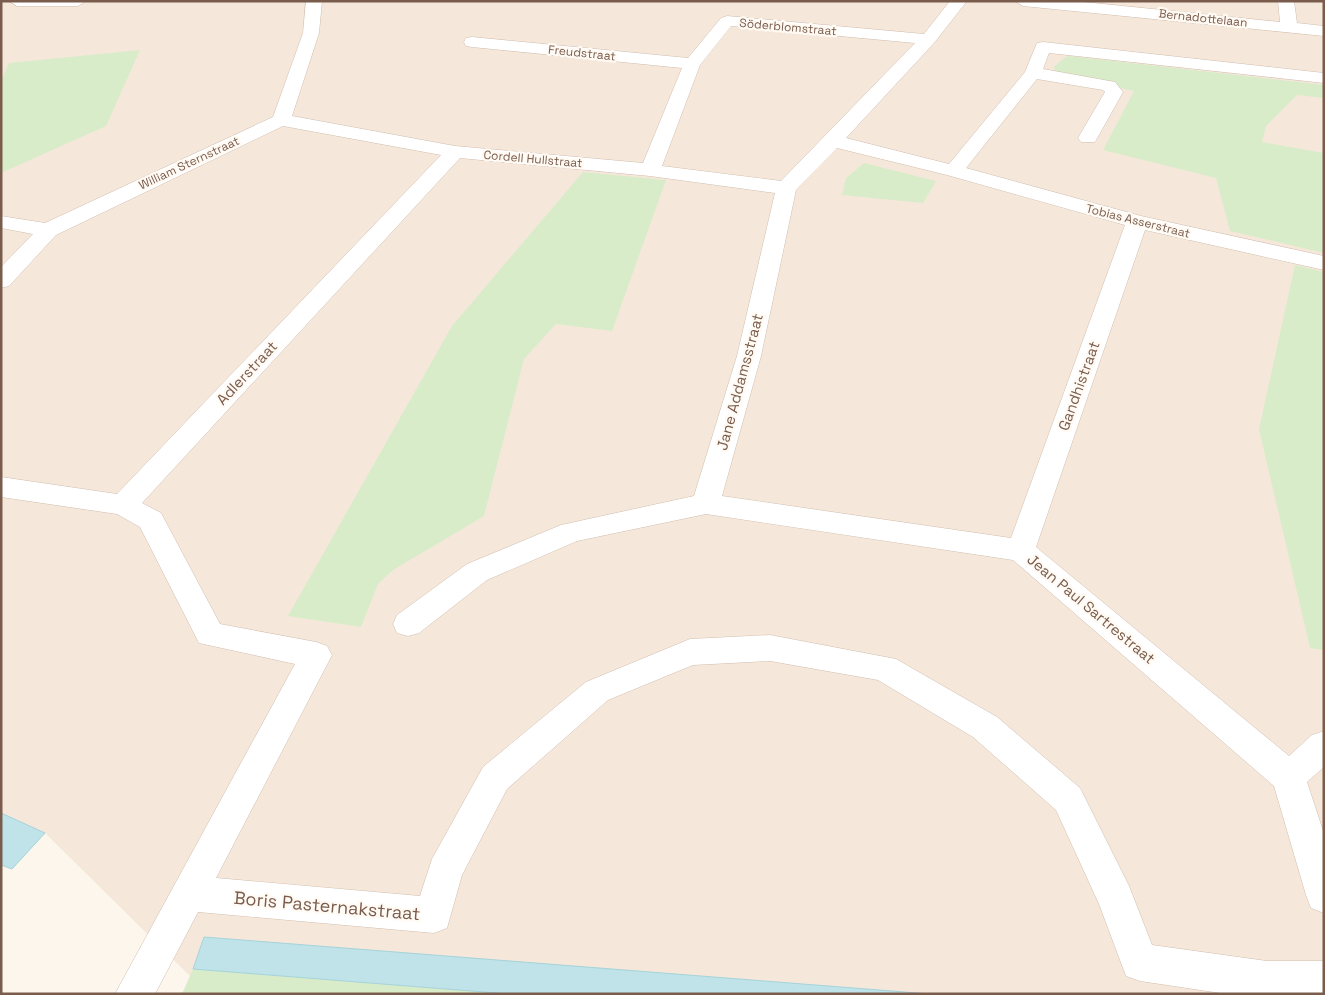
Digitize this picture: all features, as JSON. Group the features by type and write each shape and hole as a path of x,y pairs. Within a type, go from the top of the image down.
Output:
{"street":[{"path":"17,1 78,1"},
{"path":"281,120 311,33 314,1"},
{"path":"786,188 833,141 928,39 958,1"},
{"name":"Bernadottelaan","path":"1023,1 1085,4 1324,31"},
{"path":"1286,1 1289,26"},
{"name":"Söderblomstraat","path":"650,170 692,64 728,21 928,39"},
{"name":"Freudstraat","path":"472,42 692,64"},
{"path":"954,171 1033,73 1043,47 1324,78"},
{"path":"1033,73 1109,86 1114,92 1088,138"},
{"name":"Cordell Hullstraat","path":"281,120 455,152 650,170 786,188"},
{"name":"William Sternstraat","path":"1,281 48,230 281,120"},
{"name":"Tobias Asserstraat","path":"833,141 954,171 1137,222 1324,263"},
{"name":"Adlerstraat","path":"123,505 455,152"},
{"name":"Jane Addamsstraat","path":"706,504 749,356 786,188"},
{"path":"1,222 48,230"},
{"name":"Gandhistraat","path":"1021,550 1137,222"},
{"path":"1,487 123,505 151,520 210,634 316,655 134,994"},
{"path":"408,624 477,572 571,532 706,504"},
{"name":"Jean Paul Sartrestraat","path":"706,504 1021,550 1289,777"},
{"name":"Boris Pasternakstraat","path":"188,893 434,915 445,871 495,778 597,691 690,652 770,648 885,668 986,727 1068,799 1116,899 1140,962 1267,980 1324,980"},
{"path":"1324,745 1289,777 1324,895"}],"shaded area":[{"path":"1,1 1324,1 1324,994 364,994 194,980 45,833 1,813"}],"green space":[{"path":"140,50 106,126 1,173 1,81 9,63"},
{"path":"1069,56 1324,85 1324,98 1297,95 1266,126 1262,142 1324,153 1324,253 1230,231 1216,178 1103,150 1134,91 1056,74 1054,67"},
{"path":"864,163 936,181 923,203 842,195 846,178"},
{"path":"583,172 666,180 612,331 556,324 524,359 484,516 393,570 378,584 361,627 288,616 452,326"},
{"path":"1295,265 1324,272 1324,650 1310,648 1259,429"},
{"path":"193,969 509,994 182,994"}],"water":[{"path":"1,813 45,833 12,869 1,865"},
{"path":"204,937 930,994 509,994 193,969"}]}
